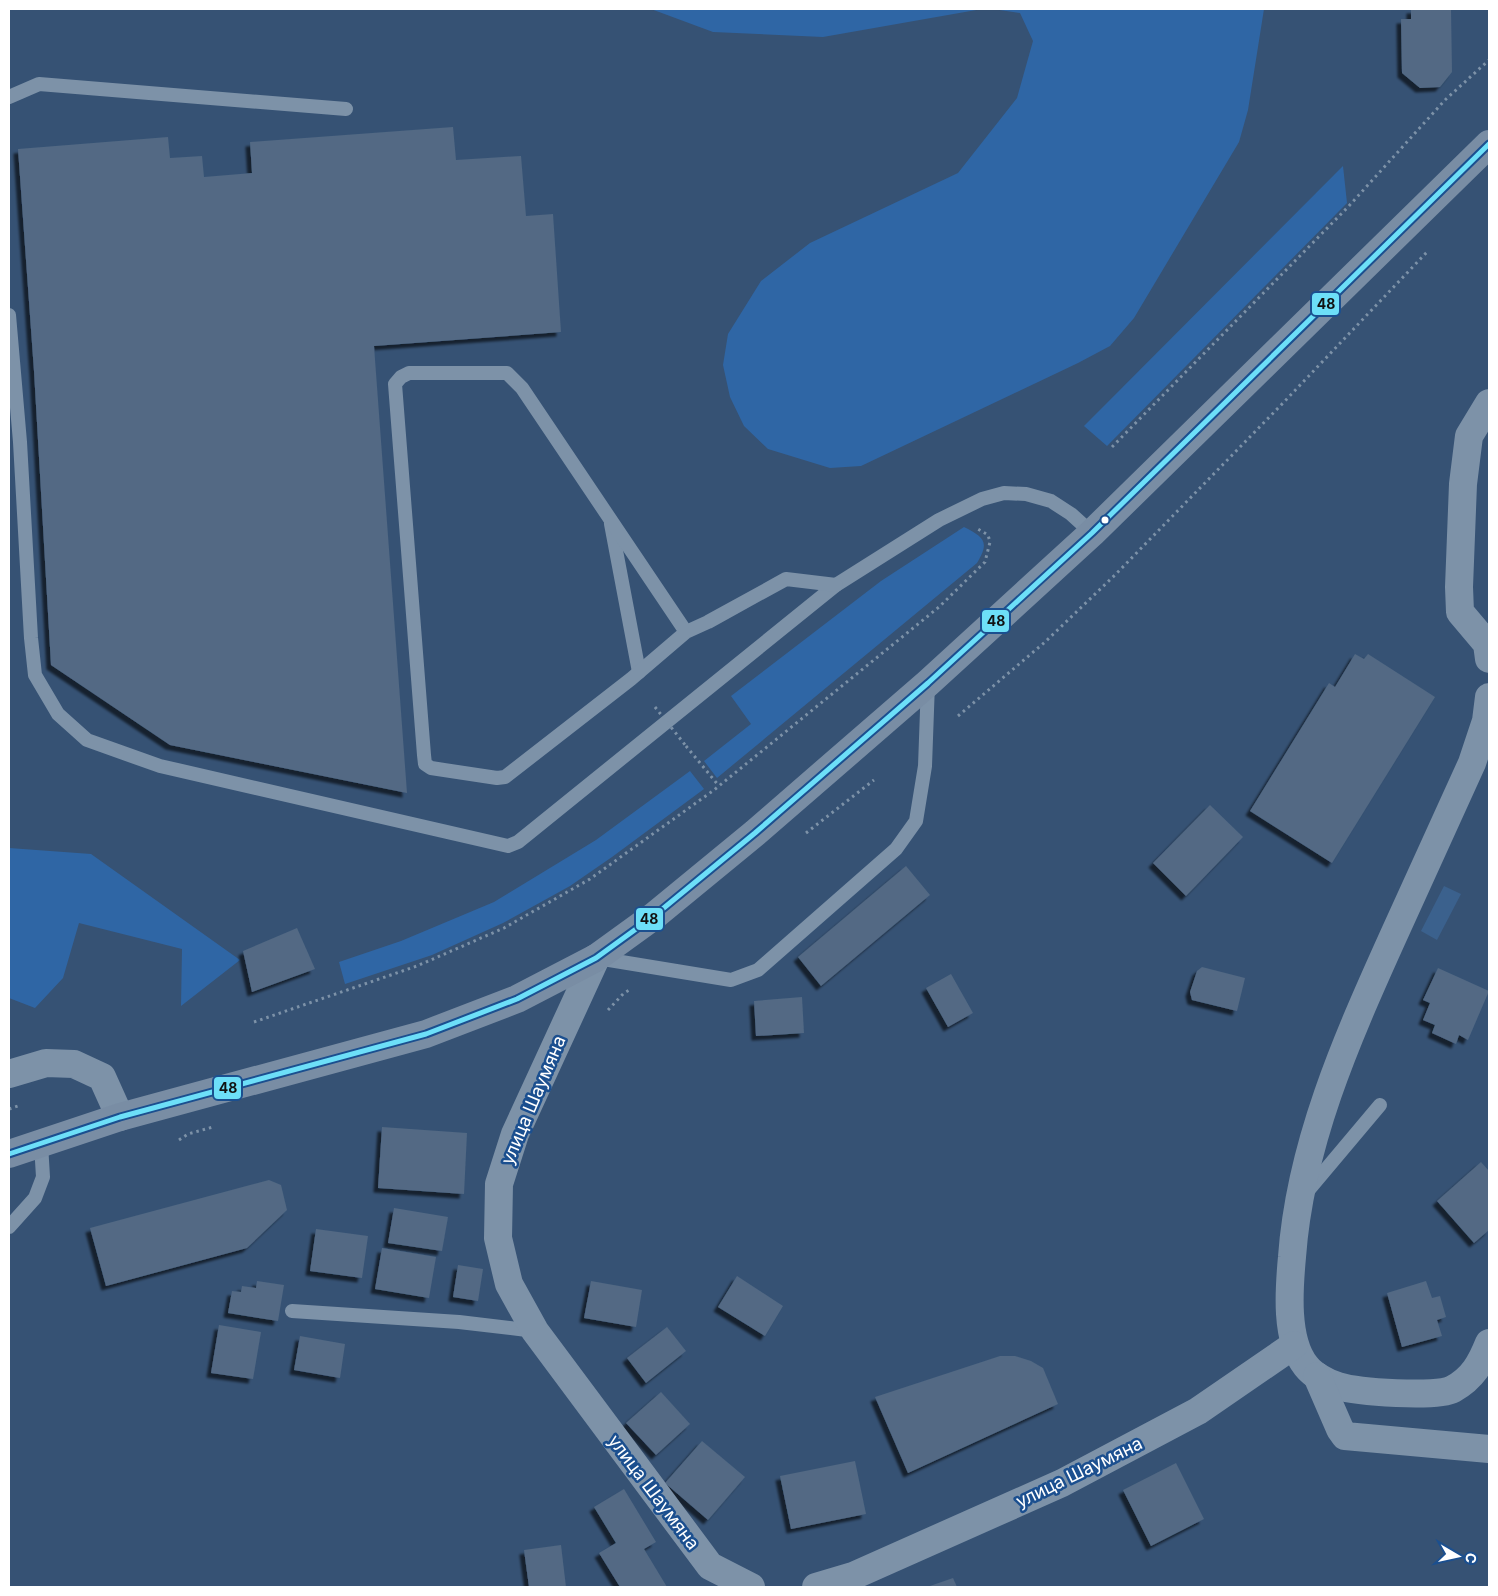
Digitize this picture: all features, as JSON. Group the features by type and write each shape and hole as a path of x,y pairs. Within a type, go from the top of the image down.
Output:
{"main road":[{"path":"9,1154 120,1118 426,1034 518,1000 596,958 654,916 755,833 928,683 1092,533 1489,144"}],"street":[{"path":"1489,403 1469,436 1463,484 1459,587 1460,612 1487,644 1489,659"},
{"path":"1489,697 1486,721 1472,763 1354,1023 1311,1144 1298,1203 1292,1259 1291,1312 1294,1345 1306,1366 1317,1376 1337,1386 1354,1389 1409,1394 1451,1390 1469,1379 1481,1362 1489,1343"},
{"name":"улица Шаумяна","path":"596,958 515,1134 499,1184 498,1238 509,1284 535,1331 710,1566 751,1587"},
{"path":"9,1074 46,1063 74,1064 102,1077 120,1118"},
{"name":"улица Шаумяна","path":"816,1587 853,1576 1062,1483 1198,1411 1294,1345"},
{"path":"1317,1376 1340,1429 1345,1436 1489,1449"}],"lane":[{"path":"9,97 38,84 346,109"},
{"path":"9,315 20,442 31,638 35,675 58,714 87,740 160,766 508,846 518,842 836,585 939,520 982,499 1004,493 1026,494 1051,501 1072,514 1092,533"},
{"path":"686,632 522,388 507,373 409,374 400,377 395,384 426,764 431,768 498,778 505,777 639,672 686,632 786,579 836,585"},
{"path":"610,519 639,672"},
{"path":"596,958 730,980 758,970 896,849 916,821 925,766 928,683"},
{"path":"1298,1203 1380,1105"},
{"path":"9,1226 35,1198 43,1177 41,1144"},
{"path":"292,1311 459,1322 535,1331"}],"path":[{"path":"1112,447 1348,207 1445,100 1489,60"},
{"path":"958,716 1046,642 1115,575 1283,404 1427,252"},
{"path":"254,1022 417,966 504,928 590,879 719,786 939,608 985,562 990,542 988,535 982,530 974,528"},
{"path":"655,707 719,786"},
{"path":"606,1013 624,993 632,988"}],"shaded area":[{"path":"651,9 982,9 823,37 713,32"},
{"path":"993,9 1264,9 1248,110 1239,142 1134,318 1110,346 861,466 830,468 768,449 744,426 730,397 723,365 728,334 761,281 810,243 958,173 1017,98 1033,41 1020,13"},
{"path":"1343,166 1347,203 1107,446 1084,426"},
{"path":"964,527 983,541 983,550 977,563 717,778 704,761 751,724 731,696 881,581"},
{"path":"690,771 704,789 570,886 503,923 432,955 345,984 339,962 401,941 494,902 596,840"},
{"path":"9,848 91,854 240,960 181,1006 182,949 79,923 63,978 35,1008 9,998"},
{"path":"1444,886 1461,894 1437,940 1421,931"}],"building":[{"path":"1411,9 1451,9 1452,72 1440,87 1420,88 1402,73 1401,19 1411,19"},
{"path":"453,127 456,160 521,156 526,216 553,214 561,332 374,346 407,793 170,745 51,665 34,371 18,149 168,137 170,158 202,156 204,177 252,173 250,142"},
{"path":"1355,654 1364,659 1368,654 1435,697 1332,863 1250,811 1329,683 1335,687"},
{"path":"1210,805 1243,837 1186,896 1153,863"},
{"path":"906,866 930,895 821,986 798,957"},
{"path":"297,928 315,969 252,992 243,951"},
{"path":"1202,967 1245,978 1237,1011 1192,1000 1190,992 1197,971"},
{"path":"1438,968 1489,991 1468,1040 1459,1035 1456,1044 1432,1033 1435,1025 1423,1020 1430,1003 1423,1000"},
{"path":"951,974 973,1013 948,1027 926,988"},
{"path":"802,997 804,1033 756,1036 754,1001"},
{"path":"382,1127 467,1133 464,1194 378,1188"},
{"path":"1481,1162 1489,1171 1489,1230 1474,1243 1437,1201"},
{"path":"269,1180 281,1185 287,1210 247,1248 106,1286 90,1228"},
{"path":"394,1208 448,1217 442,1251 388,1243"},
{"path":"316,1229 368,1236 362,1278 310,1271"},
{"path":"382,1248 436,1257 429,1298 375,1289"},
{"path":"458,1265 483,1269 478,1301 453,1297"},
{"path":"737,1276 783,1306 765,1336 718,1307"},
{"path":"257,1281 284,1285 278,1321 228,1313 232,1291 241,1292 242,1286 256,1288"},
{"path":"591,1281 642,1290 636,1327 584,1318"},
{"path":"1426,1281 1432,1298 1440,1296 1446,1317 1437,1320 1442,1336 1402,1347 1387,1293"},
{"path":"219,1325 261,1332 253,1379 211,1373"},
{"path":"667,1327 686,1351 646,1383 627,1358"},
{"path":"300,1336 345,1344 340,1378 294,1370"},
{"path":"1000,1356 1015,1356 1031,1361 1043,1368 1058,1404 908,1473 875,1397"},
{"path":"661,1392 690,1424 656,1455 626,1423"},
{"path":"702,1441 745,1477 708,1520 665,1483"},
{"path":"855,1461 866,1514 791,1529 780,1476"},
{"path":"1176,1463 1204,1519 1151,1546 1123,1490"},
{"path":"624,1489 656,1542 644,1549 667,1587 620,1587 599,1553 616,1543 594,1507"},
{"path":"561,1545 566,1587 529,1587 524,1550"},
{"path":"953,1578 957,1587 927,1587"}],"transit line":[{"name":"48","path":"9,1154 120,1117 426,1034 517,999 596,958 654,916 755,833 928,683 1092,533 1489,144"}]}
